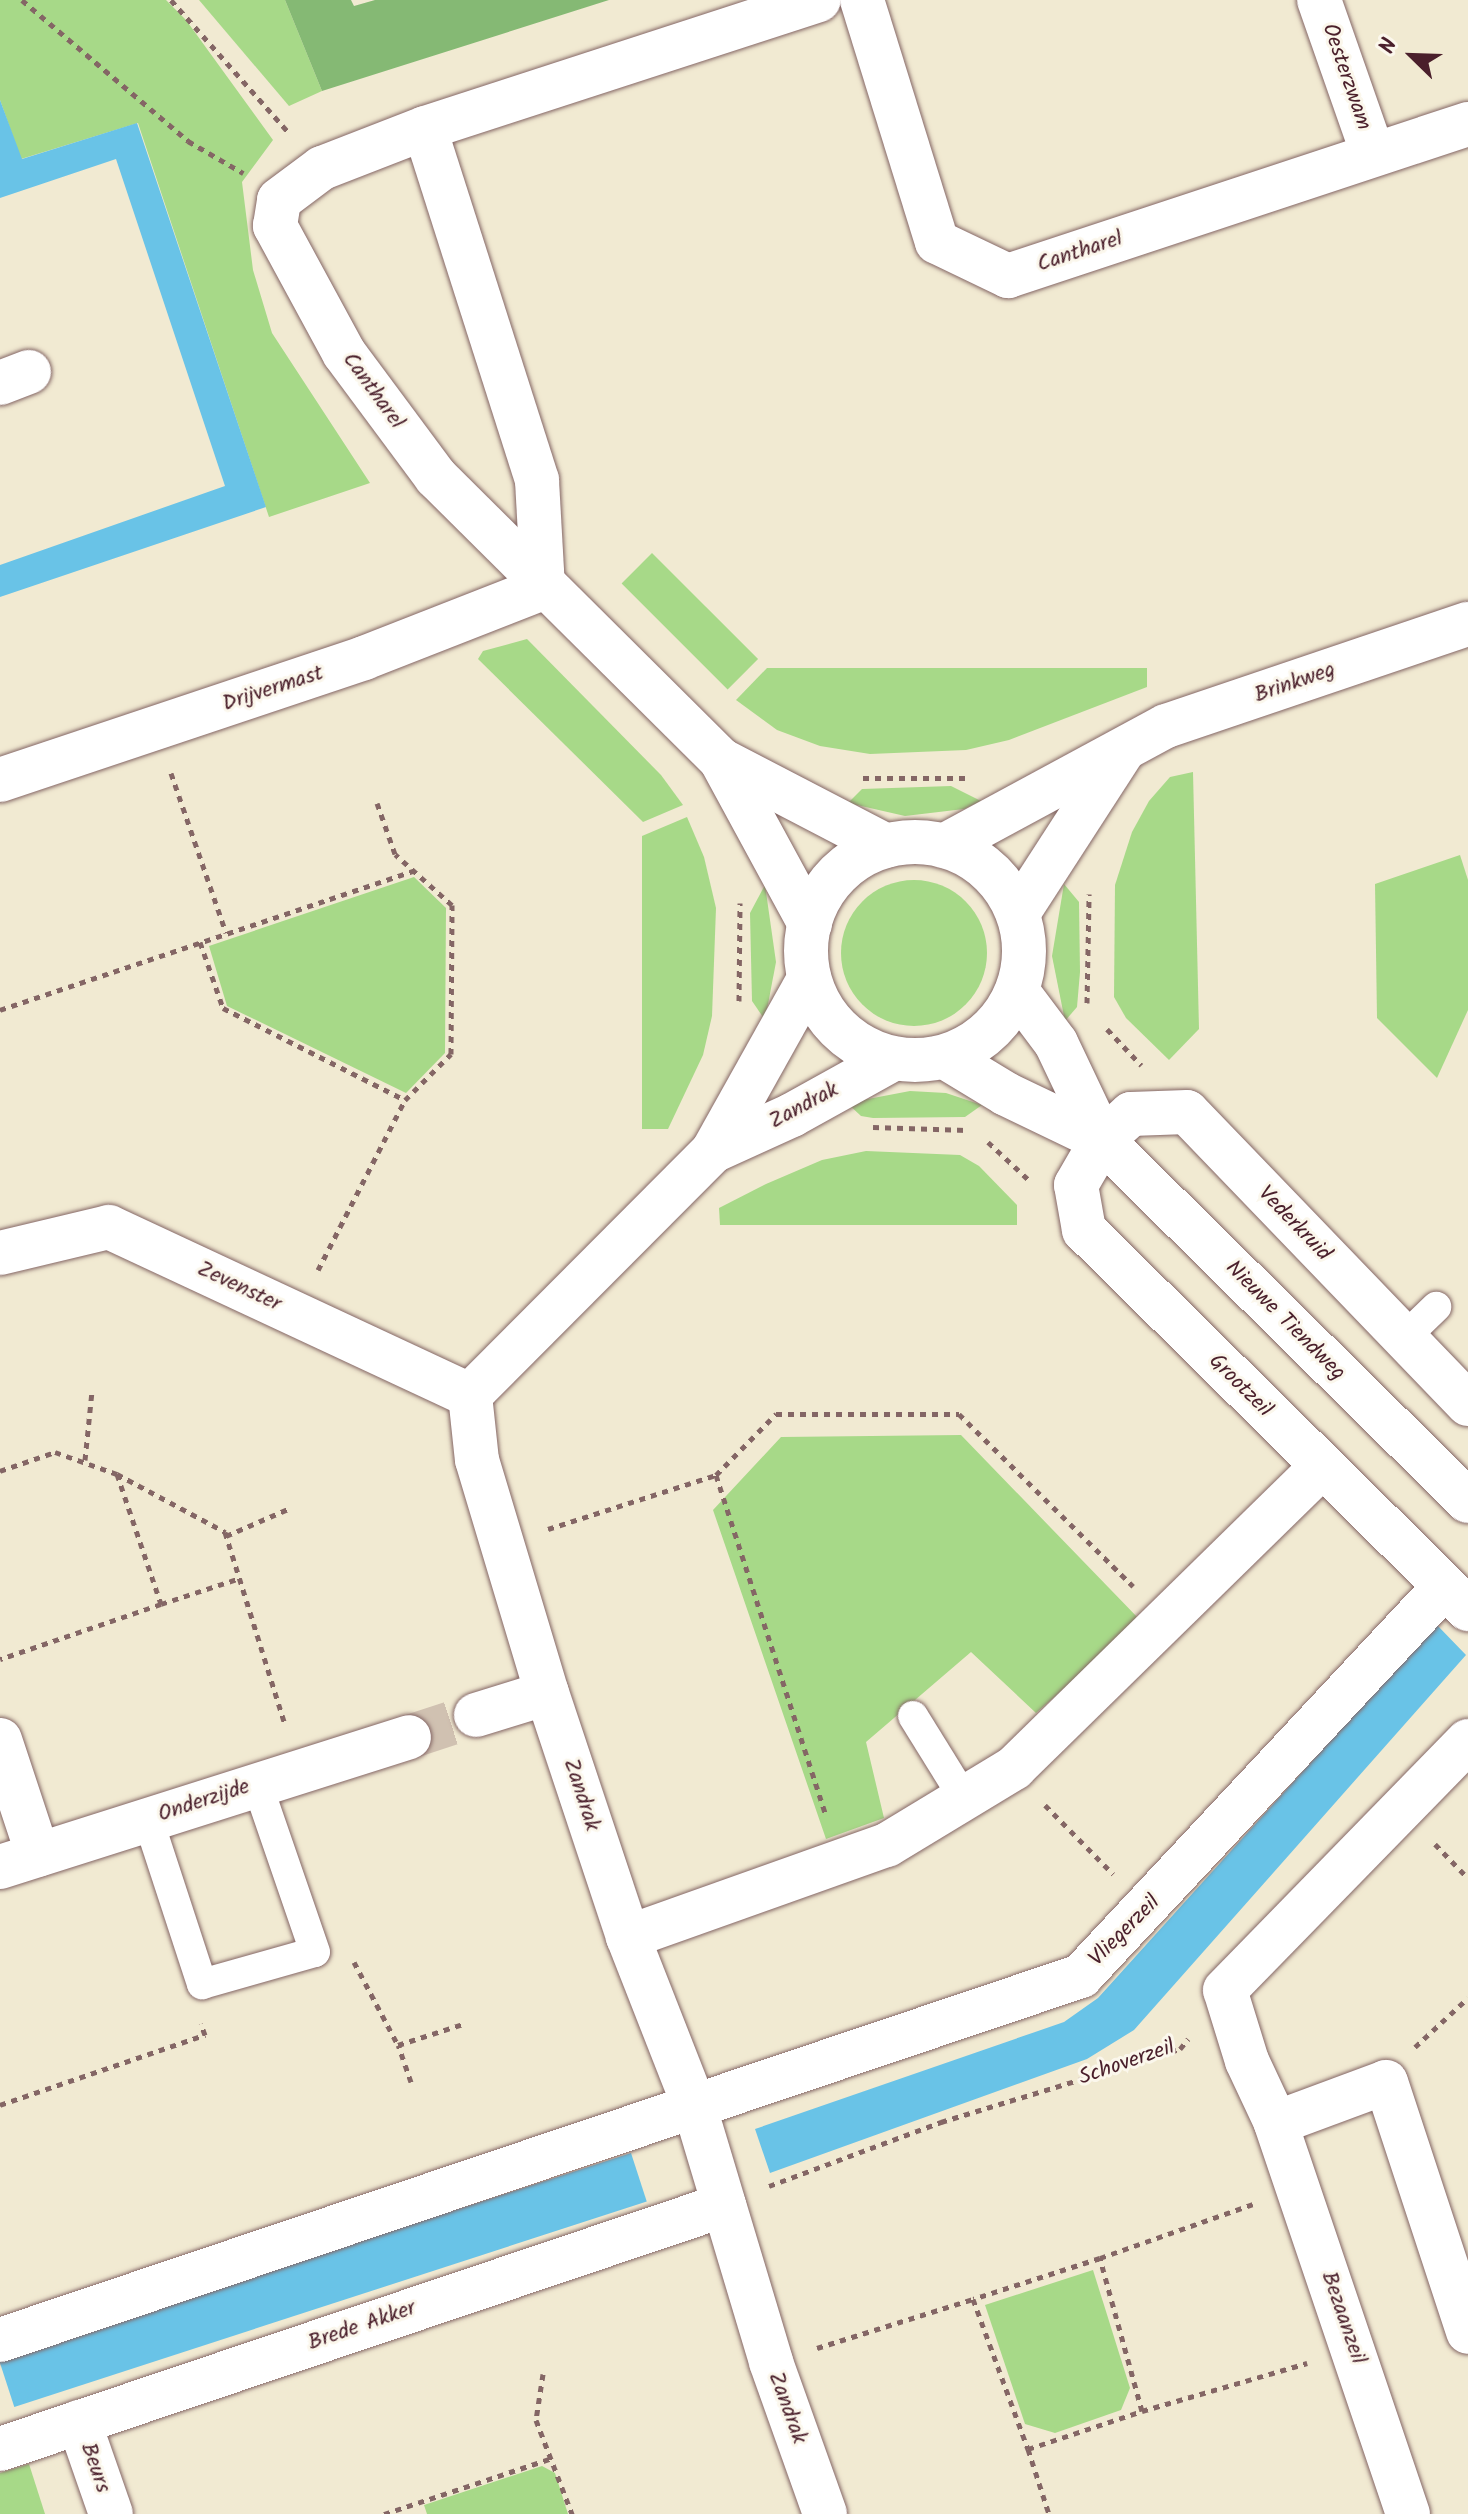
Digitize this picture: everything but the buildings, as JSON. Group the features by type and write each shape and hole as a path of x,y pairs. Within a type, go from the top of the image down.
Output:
{"street":[{"path":"296,188 425,128 819,0"},
{"name":"Cantharel","path":"862,0 937,242 1008,276 1468,124"},
{"name":"Oesterzwam","path":"1319,0 1373,154"},
{"path":"425,128 537,480 543,588"},
{"name":"Cantharel","path":"296,188 275,226 344,353 436,477 543,588 666,700 721,760 810,924"},
{"name":"Drijvermast","path":"0,780 364,658 543,588"},
{"name":"Brinkweg","path":"944,846 1166,726 1468,624"},
{"name":"Brinkweg","path":"1018,913 1124,749"},
{"name":"Cantharel","path":"721,760 886,846"},
{"path":"886,846 944,846 988,871 1018,913 1023,965 1017,991 988,1032 945,1057 893,1059 849,1039 831,1022 809,979 810,924 816,905 838,874 886,846"},
{"name":"Zandrak","path":"809,979 713,1151 470,1395 477,1460 506,1544 547,1693 628,1937 695,2108 771,2362 825,2514"},
{"name":"Nieuwe Tiendweg","path":"1017,991 1056,1043 1102,1140"},
{"name":"Nieuwe Tiendweg","path":"945,1057 1006,1094 1102,1140 1468,1501"},
{"name":"Zandrak","path":"713,1151 792,1115 893,1059"},
{"path":"1102,1140 1131,1114 1187,1112"},
{"name":"Vederkruid","path":"1187,1112 1468,1404"},
{"name":"Grootzeil","path":"1102,1140 1076,1185 1084,1230 1456,1598"},
{"name":"Zevenster","path":"0,1253 109,1227 470,1395"},
{"path":"628,1937 887,1845 1014,1768 1168,1621 1321,1467"},
{"name":"Vliegerzeil","path":"695,2108 1081,1976 1456,1598"},
{"path":"476,1715 547,1693"},
{"name":"Onderzijde","path":"19,1861 409,1737"},
{"path":"0,1740 19,1861"},
{"path":"1225,1990 1468,1741"},
{"name":"Bezaanzeil","path":"1225,1990 1247,2061 1276,2123 1408,2514"},
{"path":"1276,2123 1386,2082 1468,2332"},
{"path":"0,2340 695,2108"},
{"name":"Brede Akker","path":"0,2449 724,2205"},
{"name":"Beurs","path":"79,2422 111,2514"}],"lane":[{"path":"1404,1338 1436,1307"},
{"path":"913,1716 965,1800"},
{"path":"148,1819 202,1984 315,1952 257,1784"}],"path":[{"path":"22,0 188,141 296,188"},
{"path":"171,0 288,130 296,188"},
{"path":"156,727 226,933"},
{"path":"857,778 971,778"},
{"path":"296,1314 405,1100 451,1054 452,905 395,854 377,803"},
{"path":"0,1010 413,871"},
{"path":"1086,1008 1089,893"},
{"path":"739,1012 740,895"},
{"path":"200,942 223,1008 405,1100"},
{"path":"1103,1025 1187,1112"},
{"path":"85,1460 92,1391"},
{"path":"506,1544 716,1475 776,1414 959,1414 1168,1621"},
{"path":"0,1471 55,1452 85,1460 117,1474 226,1536 299,1772"},
{"path":"117,1474 161,1604"},
{"path":"716,1475 842,1861"},
{"path":"226,1536 288,1509"},
{"path":"0,1659 240,1578"},
{"path":"1014,1768 1065,1828 1149,1908"},
{"path":"315,1952 359,1964 398,2045 411,2082"},
{"path":"0,2105 205,2035 196,2011 202,1984"},
{"name":"Schoverzeil","path":"724,2205 941,2122 1180,2049 1225,1990"},
{"path":"1386,2082 1413,2048 1468,1998"},
{"path":"398,2045 463,2024"},
{"path":"771,2362 1100,2258 1298,2188"},
{"path":"1100,2258 1142,2411"},
{"path":"973,2299 1049,2514"},
{"path":"1028,2449 1142,2411 1354,2349"},
{"path":"543,2374 536,2420 572,2514"},
{"path":"384,2514 552,2458"}],"green space":[{"path":"0,0 166,0 186,20 273,140 242,182 253,270 272,333 370,483 269,517 138,123 21,159 0,100"},
{"path":"199,0 285,0 322,91 289,106"},
{"path":"285,0 351,0 354,6 375,0 609,0 322,91"},
{"path":"652,553 758,659 728,689 622,583"},
{"path":"527,639 661,775 683,805 643,822 478,659 483,651"},
{"path":"767,668 1147,668 1147,687 1009,740 966,750 870,754 820,746 777,730 736,700"},
{"path":"1193,772 1199,1029 1169,1060 1126,1018 1114,997 1115,885 1132,832 1149,801 1170,777"},
{"path":"951,786 981,801 964,809 905,816 848,803 862,789"},
{"path":"687,817 704,857 716,908 712,1016 703,1055 668,1129 642,1129 642,836"},
{"path":"1460,855 1468,880 1468,1010 1437,1078 1377,1018 1375,884"},
{"path":"414,877 446,908 445,1053 406,1093 227,1006 209,946"},
{"path":"914,880 942,886 966,901 981,925 987,953 981,981 966,1005 942,1020 914,1026 886,1020 862,1005 847,981 841,953 847,925 862,901 886,886"},
{"path":"1064,884 1079,902 1080,972 1077,1007 1065,1021 1052,956"},
{"path":"765,885 776,962 765,1020 752,1001 750,913"},
{"path":"910,1091 946,1093 982,1105 965,1117 873,1118 861,1116 847,1103"},
{"path":"866,1151 960,1155 979,1166 1017,1205 1017,1225 720,1225 719,1208 766,1184 822,1160"},
{"path":"961,1435 1141,1621 1036,1713 971,1652 866,1742 884,1818 826,1839 713,1510 781,1437"},
{"path":"1093,2270 1130,2388 1121,2410 1055,2433 1025,2424 985,2305"},
{"path":"29,2464 45,2514 0,2514 0,2473"},
{"path":"542,2466 555,2473 568,2514 427,2514 424,2505"}],"water":[{"path":"0,100 22,159 137,123 266,507 0,597 0,565 225,486 116,159 0,198"},
{"path":"1436,1624 1466,1655 1134,2030 1087,2059 770,2173 755,2129 1064,2022 1098,1998"},
{"path":"631,2153 647,2202 14,2407 0,2358"}],"tunnel":[{"path":"409,1737 476,1715"}]}
